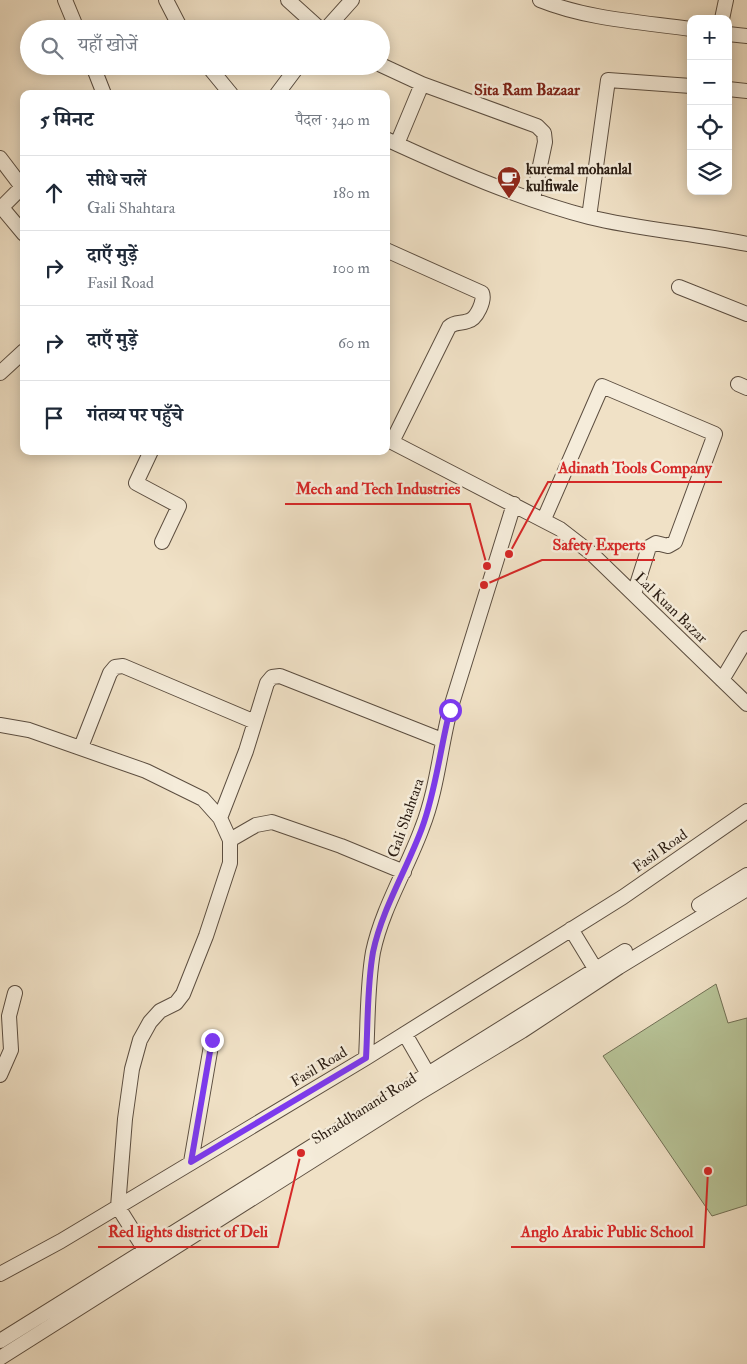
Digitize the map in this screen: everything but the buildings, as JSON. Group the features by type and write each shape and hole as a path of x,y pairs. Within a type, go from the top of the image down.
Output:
{"street":[{"path":"65,0 73,20"},
{"path":"166,0 176,20"},
{"path":"288,0 310,20"},
{"path":"334,20 352,0"},
{"path":"540,0 558,7 687,28"},
{"path":"723,15 726,0"},
{"path":"732,34 747,36"},
{"path":"390,69 422,84 537,126 544,133 545,142 533,199"},
{"path":"97,75 102,90"},
{"path":"215,75 228,90"},
{"path":"285,90 293,75"},
{"path":"589,217 608,80 687,86"},
{"path":"422,84 392,141 533,199 589,217 747,244"},
{"path":"732,90 747,91"},
{"path":"0,158 20,182"},
{"path":"20,189 2,209 20,229"},
{"path":"390,252 482,293 484,296 472,319 453,323 449,327 390,439"},
{"path":"679,287 747,314"},
{"path":"0,373 20,355"},
{"path":"544,519 602,386 715,434 675,542 668,546 656,543 649,547 634,594"},
{"name":"Lal Kuan Bazar","path":"390,442 544,519 591,553 747,704"},
{"path":"149,455 136,483 179,506 162,542"},
{"name":"Gali Shahtara","path":"366,1058 373,952 382,922 422,828 435,788 442,740 514,504"},
{"path":"722,680 747,638"},
{"path":"81,748 110,673 115,667 123,666 255,722"},
{"path":"220,818 267,684 272,677 280,676 442,740"},
{"path":"0,725 29,730 146,771 203,799 220,818 230,840 230,863 206,936 183,994 176,1003 160,1011 150,1022 140,1040 132,1069 125,1119 118,1207 145,1250"},
{"name":"Fasil Road","path":"0,1274 118,1207 405,1034 623,897 747,811"},
{"path":"230,840 256,825 272,822 341,846 404,872"},
{"name":"Shraddhanand Road","path":"0,1341 747,875"},
{"name":"Shraddhanand Road","path":"0,1358 419,1093 522,1031 619,966 747,888"},
{"path":"571,929 596,970"},
{"path":"0,1075 10,1050 9,1016 15,993"},
{"path":"405,1034 428,1074"},
{"path":"191,1162 212,1040"}],"green space":[{"path":"716,984 728,1023 747,1018 747,1205 712,1216 603,1056"}],"place":[{"name":"kuremal mohanlal kulfiwale","path":"509,199"},
{"name":"Adinath Tools Company","path":"509,554"},
{"name":"Mech and Tech Industries","path":"487,566"},
{"name":"Safety Experts","path":"484,585"},
{"name":"Red lights district of Deli","path":"301,1153"},
{"name":"Anglo Arabic Public School","path":"708,1171"}],"district":[{"name":"Sita Ram Bazaar","path":"527,90"}],"route":[{"path":"212,1040 191,1162 366,1058 373,952 382,922 422,828 435,788 442,740 450,710"}]}
